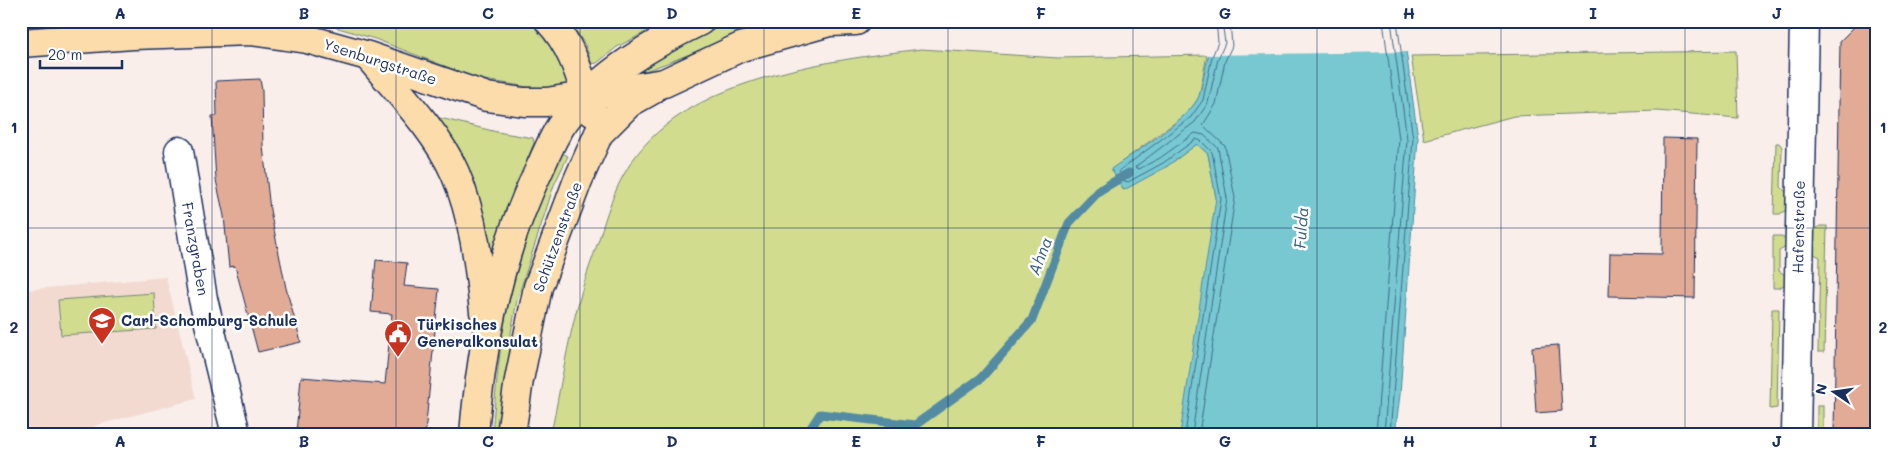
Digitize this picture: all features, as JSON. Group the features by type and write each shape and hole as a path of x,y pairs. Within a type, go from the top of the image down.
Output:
{"main road":[{"path":"549,21 570,49 580,72 599,133"},
{"path":"474,434 486,334 499,276 520,208 560,127 587,96 630,59 668,36 700,21"},
{"name":"Ysenburgstraße","path":"21,43 133,35 251,31 307,38 368,56 466,91 501,99 547,102 664,82 741,47 829,22 856,21"},
{"path":"368,56 443,150 455,173 472,232 486,334"},
{"name":"Schützenstraße","path":"511,434 519,380 538,287 578,180 599,133 629,103 664,82"}],"street":[{"name":"Hafenstraße","path":"1796,434 1804,21"},
{"name":"Franzgraben","path":"179,151 203,298 236,434"}],"shaded area":[{"path":"24,105 30,191 21,192 21,106"},
{"name":"Carl-Schomburg-Schule","path":"166,277 196,399 97,425 82,434 21,434 21,288 24,290"}],"green space":[{"path":"21,21 156,21 21,29"},
{"path":"315,21 534,21 557,47 572,84 569,89 528,87 478,79 375,39"},
{"path":"570,21 667,21 617,47 597,63 592,64 585,45"},
{"path":"733,21 775,21 654,68 637,74 634,72 674,48"},
{"path":"921,49 1058,58 1207,55 1199,97 1188,113 1112,169 1123,190 1166,167 1197,144 1208,154 1216,198 1220,202 1184,434 551,434 567,350 583,285 618,186 627,169 651,138 682,114 719,94 759,79 800,68 843,60"},
{"path":"1736,51 1738,118 1657,111 1514,116 1424,140 1411,56"},
{"path":"436,117 497,132 533,138 534,143 505,216 492,257 488,258"},
{"path":"1776,143 1779,143 1782,147 1781,187 1788,194 1788,209 1780,214 1774,214"},
{"path":"562,153 568,156 554,185 517,300 511,333 509,387 499,434 492,434 500,350 509,301 519,263 532,226"},
{"path":"1820,226 1827,226 1824,352 1818,352 1820,257 1812,253 1812,231"},
{"path":"1773,236 1781,236 1788,241 1788,246 1779,251 1779,271 1787,276 1787,283 1779,288 1773,288"},
{"path":"154,293 156,329 61,335 58,300"},
{"path":"1772,309 1779,309 1777,408 1770,409"},
{"path":"1817,406 1823,406 1823,434 1817,434"}],"water":[{"name":"Fulda","path":"1402,21 1418,138 1400,395 1395,434 1180,434 1216,198 1208,154 1197,144 1166,167 1124,190 1111,169 1173,125 1194,105 1199,96 1214,41"}],"pier":[{"path":"1208,21 1404,21 1408,52 1204,55 1211,40"}],"building":[{"path":"1860,21 1876,21 1876,434 1834,434 1840,41"},
{"path":"260,79 263,146 270,210 286,288 301,342 258,352 235,266 229,267 224,216 216,180 212,116 217,116 216,81"},
{"path":"1663,138 1697,139 1695,298 1609,296 1610,253 1662,254"},
{"path":"376,260 407,263 404,286 439,289 425,434 296,434 301,377 385,384 392,314 371,312"},
{"path":"1558,345 1562,411 1536,413 1532,347"}],"waterway":[{"name":"Ahna","path":"807,434 820,414 915,425 981,378 1032,320 1069,223 1100,190 1129,173"}],"place":[{"name":"Carl-Schomburg-Schule","path":"102,345"},
{"name":"Türkisches Generalkonsulat","path":"398,358"}]}
